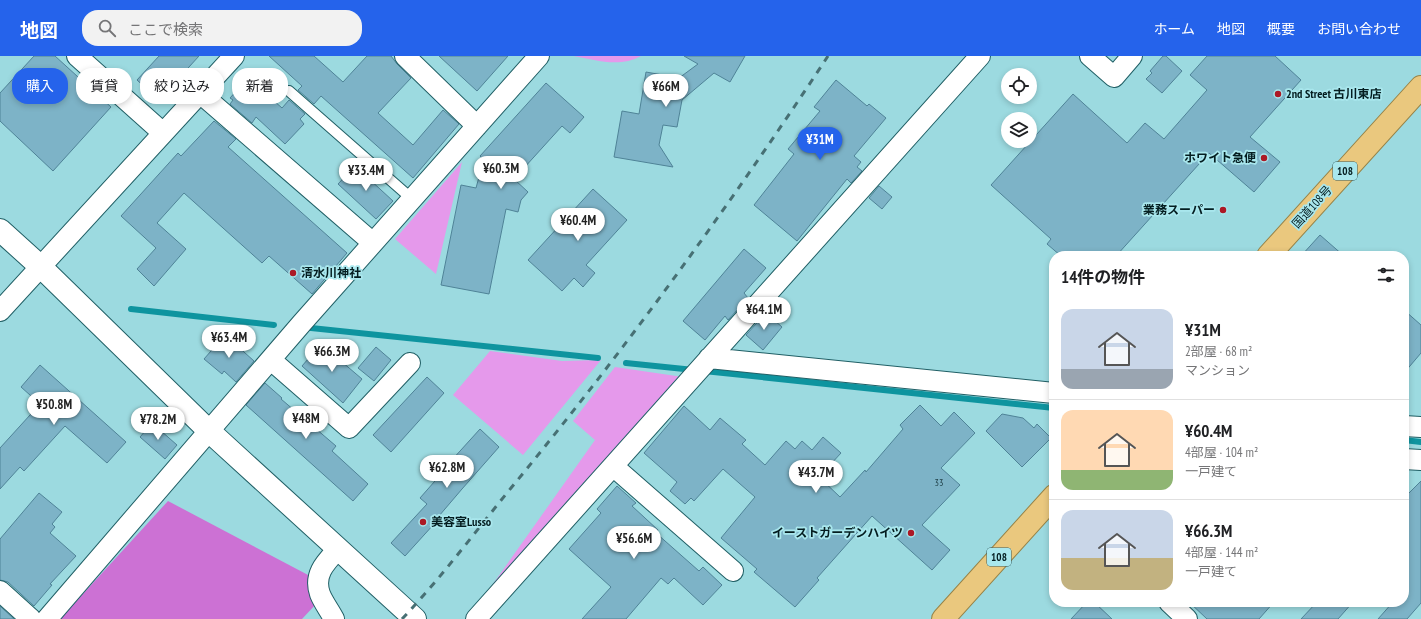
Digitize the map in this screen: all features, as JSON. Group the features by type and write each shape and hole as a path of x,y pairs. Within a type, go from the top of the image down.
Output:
{"highway":[{"name":"国道108号","path":"1273,251 1421,87"},
{"name":"108","path":"943,619 1049,502"}],"street":[{"path":"77,56 163,133"},
{"path":"223,68 234,56"},
{"path":"405,56 478,126"},
{"path":"47,619 296,330 539,56"},
{"path":"476,619 980,56"},
{"path":"1090,56 1114,77 1132,56"},
{"path":"0,311 190,104"},
{"path":"213,104 373,243"},
{"path":"0,230 41,267 209,431 415,619"},
{"path":"271,360 349,428 410,363"},
{"path":"705,362 1049,393"},
{"path":"1409,426 1421,427"},
{"path":"1409,459 1421,460"},
{"path":"613,466 733,571"},
{"path":"334,619 320,593 319,581 320,572 324,563 338,549"},
{"path":"0,591 31,619"},
{"path":"1175,607 1187,619"}],"lane":[{"path":"290,91 412,199"}],"shaded area":[{"path":"574,56 641,56 625,62 608,62"},
{"path":"462,162 436,274 395,239"},
{"path":"490,351 562,361 601,360 523,455 453,395"},
{"path":"615,367 683,377 476,608 595,440 573,421"},
{"path":"168,501 310,576 317,603 302,619 60,619"}],"building":[{"path":"34,56 55,56 76,75 76,104 108,104 111,107 53,171 0,121 0,93 12,80 12,104 68,104 68,68 23,68"},
{"path":"159,56 199,56 188,68 148,68"},
{"path":"269,56 314,56 343,82 367,56 391,56 411,78 378,113 413,145 443,110 459,124 413,178 321,96 314,104 298,90 302,86 288,73 288,68 282,68"},
{"path":"439,56 508,56 477,91"},
{"path":"684,56 745,56 730,82 714,73 682,100 677,127 663,125 659,145 673,167 614,157 622,111 639,114 646,72 679,78 698,64"},
{"path":"1163,56 1166,56 1182,71 1162,93 1146,79 1152,73 1150,71"},
{"path":"1207,56 1275,56 1301,80 1250,137 1280,162 1254,192 1209,153 1121,251 1055,251 1047,244 1051,239 991,185 1024,148 1037,148 1037,134 1073,94 1127,143 1145,123 1164,139 1207,90 1190,75"},
{"path":"836,80 867,106 869,104 886,118 854,156 861,162 857,167 862,171 851,183 847,179 797,241 754,205 794,154 788,149 820,111 814,107"},
{"path":"546,83 584,117 570,133 562,126 514,179 528,192 521,200 518,212 506,209 489,294 441,285 461,185 476,188 479,177 489,165 480,156"},
{"path":"289,100 305,114 300,119 304,124 285,144 256,117 252,123 230,104 232,101 232,104 277,104 282,108 286,104 288,104"},
{"path":"214,121 236,139 228,147 347,253 312,294 269,256 262,263 184,193 157,223 186,249 154,286 137,269 156,248 121,216 178,153 181,156"},
{"path":"355,166 393,201 376,219 338,184"},
{"path":"879,186 892,197 882,209 869,198"},
{"path":"593,189 627,220 586,265 595,273 583,287 574,278 562,291 528,260"},
{"path":"1320,235 1338,251 1306,251"},
{"path":"744,249 766,268 744,293 748,298 728,320 725,316 705,340 683,321"},
{"path":"766,313 782,327 763,350 746,335"},
{"path":"1409,314 1421,325 1421,353 1409,367"},
{"path":"225,335 254,361 236,382 224,371 222,374 204,359"},
{"path":"321,344 362,379 343,403 302,366"},
{"path":"376,347 391,360 374,381 358,368"},
{"path":"40,365 126,442 107,463 65,426 24,471 20,467 0,489 0,448 40,404 21,387"},
{"path":"427,377 444,393 391,452 373,435"},
{"path":"265,383 282,398 281,399 336,446 332,451 368,484 353,501 246,405"},
{"path":"920,405 941,426 954,412 975,433 941,468 960,485 922,525 950,550 932,570 872,516 817,578 819,580 795,607 754,572 757,569 721,538 755,497 723,469 694,501 691,498 685,504 670,491 677,482 644,453 684,406 710,430 720,418 746,440 742,444 765,465 786,441 795,449 802,441 812,450 823,437 841,453 819,477 840,497 865,470 866,472 903,429 900,425"},
{"path":"1002,414 1023,418 1034,428 1037,424 1049,436 1049,440 1022,467 986,431"},
{"path":"152,423 177,445 165,459 140,437"},
{"path":"480,429 499,447 405,556 391,543 427,504 420,498 442,473 441,472"},
{"path":"1421,481 1421,603 1407,619 1378,619 1389,607 1409,607 1409,493"},
{"path":"617,486 636,503 632,506 658,530 656,533 699,571 703,567 722,585 703,605 674,578 668,584 661,578 626,619 582,619 611,587 569,549 601,513 597,509"},
{"path":"39,493 62,512 52,524 55,527 50,533 76,556 50,584 52,585 34,606 8,582 0,580 0,539"},
{"path":"0,606 14,619 0,619"},
{"path":"1082,607 1099,607 1112,619 1071,619"},
{"path":"1194,607 1270,607 1259,619 1207,619"},
{"path":"1312,607 1349,607 1338,619 1301,619"}],"waterway":[{"path":"131,309 274,325"},
{"path":"311,328 598,358"},
{"path":"626,363 694,370"},
{"path":"704,371 1049,407"},
{"path":"1409,441 1421,442"}],"railway":[{"path":"402,619 458,555 636,330 715,222 828,56"}],"place":[{"name":"2nd Street 古川東店","path":"1278,94"},
{"name":"ホワイト急便","path":"1264,158"},
{"name":"業務スーパー","path":"1223,210"},
{"name":"清水川神社","path":"293,273"},
{"name":"美容室Lusso","path":"423,522"},
{"name":"イーストガーデンハイツ","path":"911,533"}]}
